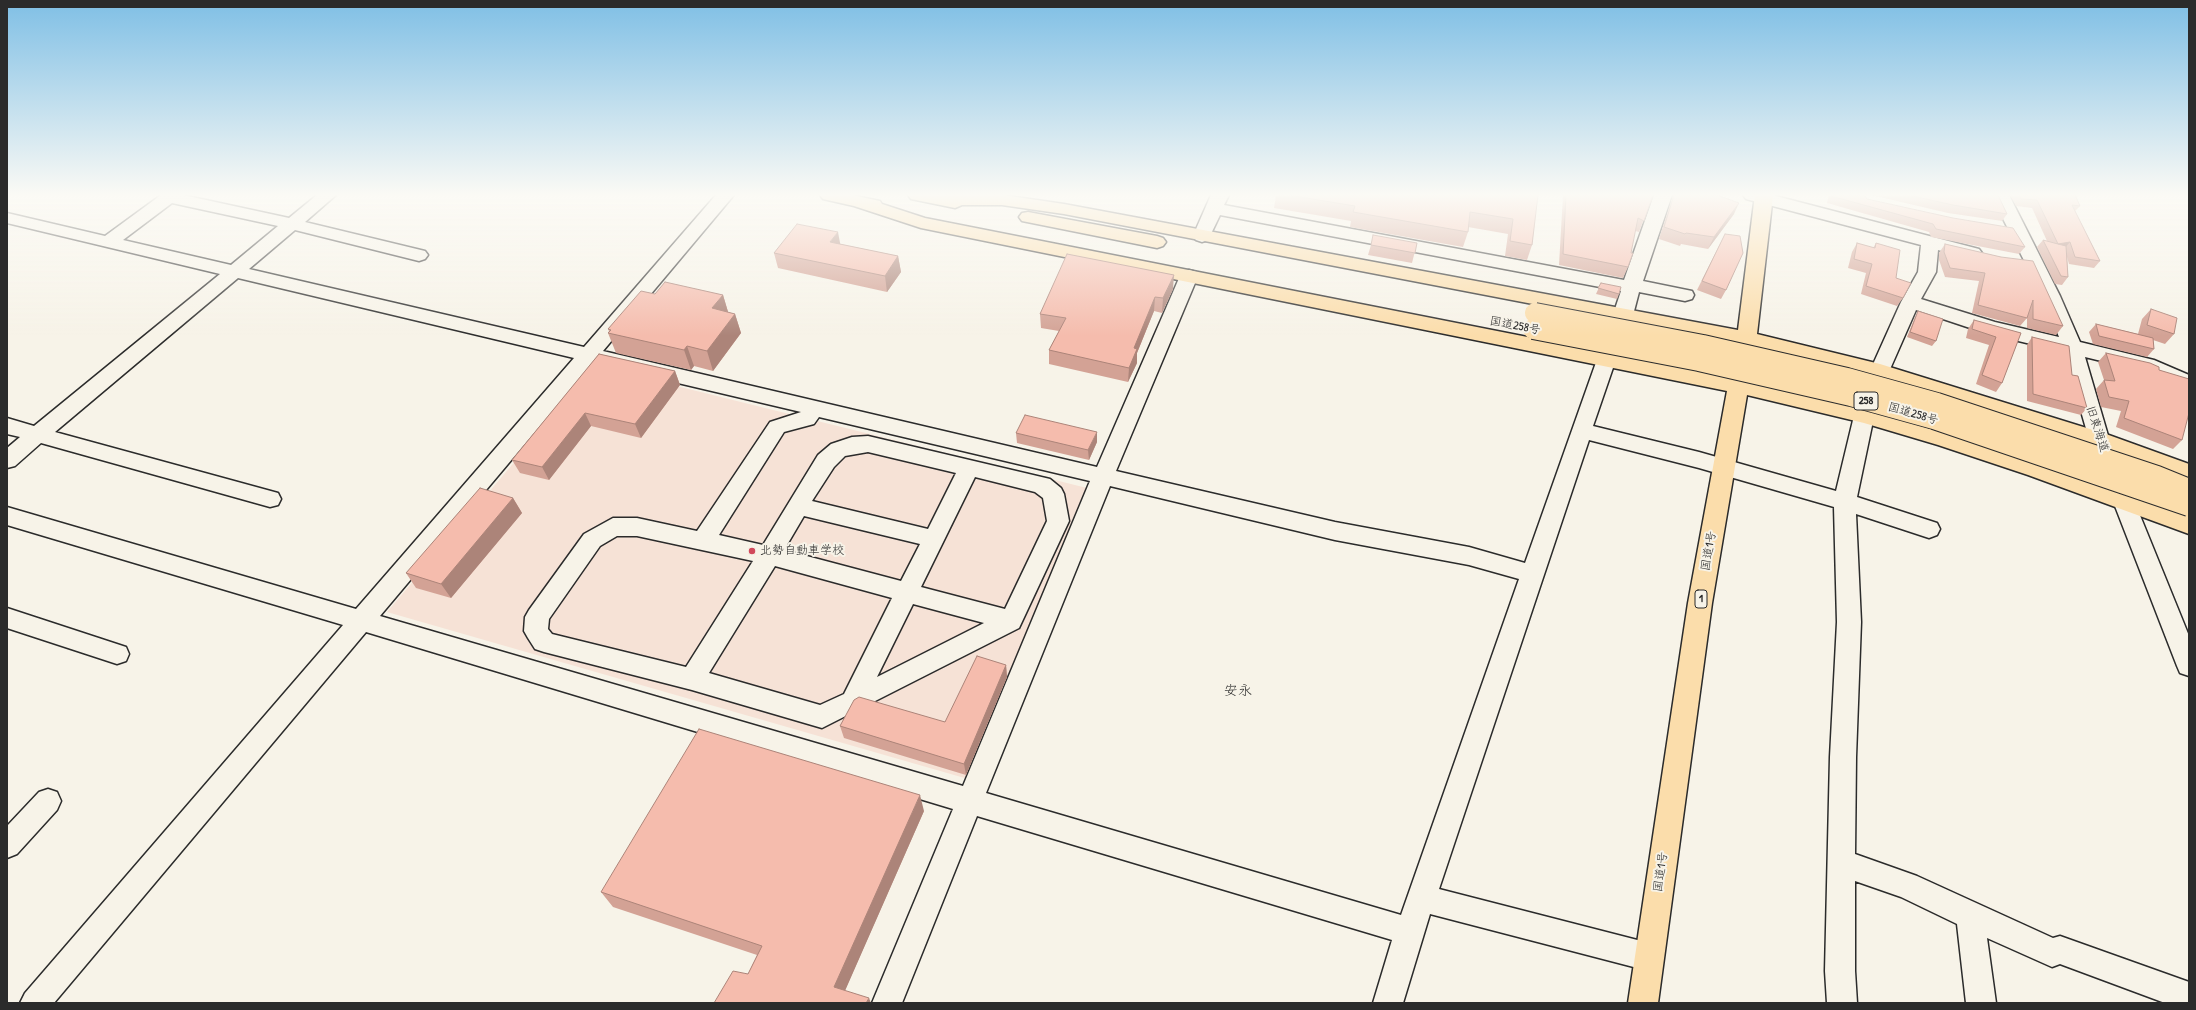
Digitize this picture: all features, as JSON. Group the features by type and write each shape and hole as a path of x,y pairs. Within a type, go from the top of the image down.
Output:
{"highway":[{"path":"1014,242 1606,359 1737,386 1864,416 1943,439 2189,524"},
{"name":"国道258号","path":"1082,242 1534,321 1703,344 1847,378 1937,403 2158,476 2189,489"},
{"name":"国道258号","path":"1148,242 1534,321 1866,401 1934,419 2154,492 2189,506"},
{"path":"1235,242 1747,338 1880,371 2099,439 2189,472"},
{"name":"国道1号","path":"1643,1003 1700,603 1737,386 1747,338 1756,242"}],"street":[{"path":"109,242 1335,532 1469,556 1533,574"},
{"path":"7,460 270,242"},
{"path":"366,242 419,255"},
{"path":"35,1003 684,242"},
{"path":"1415,242 1631,286 1686,295"},
{"path":"1623,315 1631,286 1646,242"},
{"path":"1927,242 1988,256"},
{"name":"旧東海道","path":"2017,242 2034,263 2051,296 2073,348 2099,439 2189,666"},
{"path":"1880,371 1910,302 1928,272 1930,243"},
{"path":"2010,260 2034,263"},
{"path":"888,1003 1103,477 1189,276"},
{"path":"1910,302 1992,328 2147,365 2189,383"},
{"path":"1388,1003 1409,931 1422,898 1606,359"},
{"path":"704,541 777,427 785,423 807,419 813,409"},
{"path":"1842,1003 1840,971 1843,757 1849,622 1844,502 1864,416"},
{"path":"7,426 270,499"},
{"path":"1581,430 1699,460 1844,502 1930,529"},
{"path":"692,679 769,555 826,461 838,450 852,445 868,444 1042,485 1053,494 1057,507 1058,521 1011,621 822,717 692,679 544,642 536,631 537,617 592,540 613,527 637,527 769,555 1011,621"},
{"path":"853,702 969,468"},
{"path":"798,506 934,539"},
{"path":"7,516 971,800 1409,931"},
{"path":"7,618 117,654"},
{"path":"7,844 48,801"},
{"path":"1842,863 1907,886 2052,953 2060,950 2189,997"},
{"path":"1422,898 1649,958"},
{"path":"1970,914 1981,1003"}],"shaded area":[{"name":"北勢自動車学校","path":"596,366 1091,489 968,779 387,612"}],"building":[{"path":"783,242 831,242 898,256 885,276 774,253"},
{"path":"1372,242 1417,243 1415,253 1371,245"},
{"path":"1516,242 1532,242 1532,245"},
{"path":"1564,242 1633,242 1631,253 1633,253 1628,267 1563,254"},
{"path":"1721,242 1741,242 1743,253 1726,290 1702,281"},
{"path":"2001,242 2022,242 2025,247"},
{"path":"2044,242 2051,242 2066,246 2068,277 2061,276"},
{"path":"2057,242 2069,242 2058,244"},
{"path":"2070,242 2091,242 2100,261 2075,257"},
{"path":"1857,243 1875,248 1876,243 1900,250 1896,278 1911,283 1903,298 1866,286 1872,264 1854,259"},
{"path":"1945,244 2001,257 2033,261 2063,326 2033,319 2033,300 2027,318 1978,305 1985,273 1950,268 1944,252"},
{"path":"1067,254 1174,275 1163,298 1155,297 1134,348 1137,349 1129,368 1049,350 1066,318 1040,314"},
{"path":"665,282 723,295 712,308 735,314 707,351 687,346 684,350 608,333 611,330 608,329 641,291 655,294"},
{"path":"1601,283 1621,287 1619,294 1598,288"},
{"path":"2151,309 2177,318 2174,334 2147,325"},
{"path":"1918,311 1943,319 1936,341 1910,332"},
{"path":"1974,320 2021,333 2002,383 1982,375 1996,337 1972,329"},
{"path":"2096,324 2153,338 2154,349 2099,336"},
{"path":"2032,337 2069,346 2072,375 2078,376 2087,408 2033,394"},
{"path":"2106,353 2150,363 2159,367 2159,370 2189,379 2189,413 2182,440 2124,418 2129,401 2109,397 2104,380 2115,381"},
{"path":"599,354 675,371 635,424 585,413 542,467 512,460"},
{"path":"1025,415 1097,432 1088,450 1016,433"},
{"path":"480,488 513,498 441,584 406,573"},
{"path":"977,656 1006,665 964,764 840,726 854,700 859,697 945,722"},
{"path":"699,729 920,795 834,987 869,998 866,1003 714,1003 733,971 748,974 762,946 601,892"}],"place":[{"name":"北勢自動車学校","path":"752,551"}],"district":[{"name":"安永","path":"1238,691"}]}
